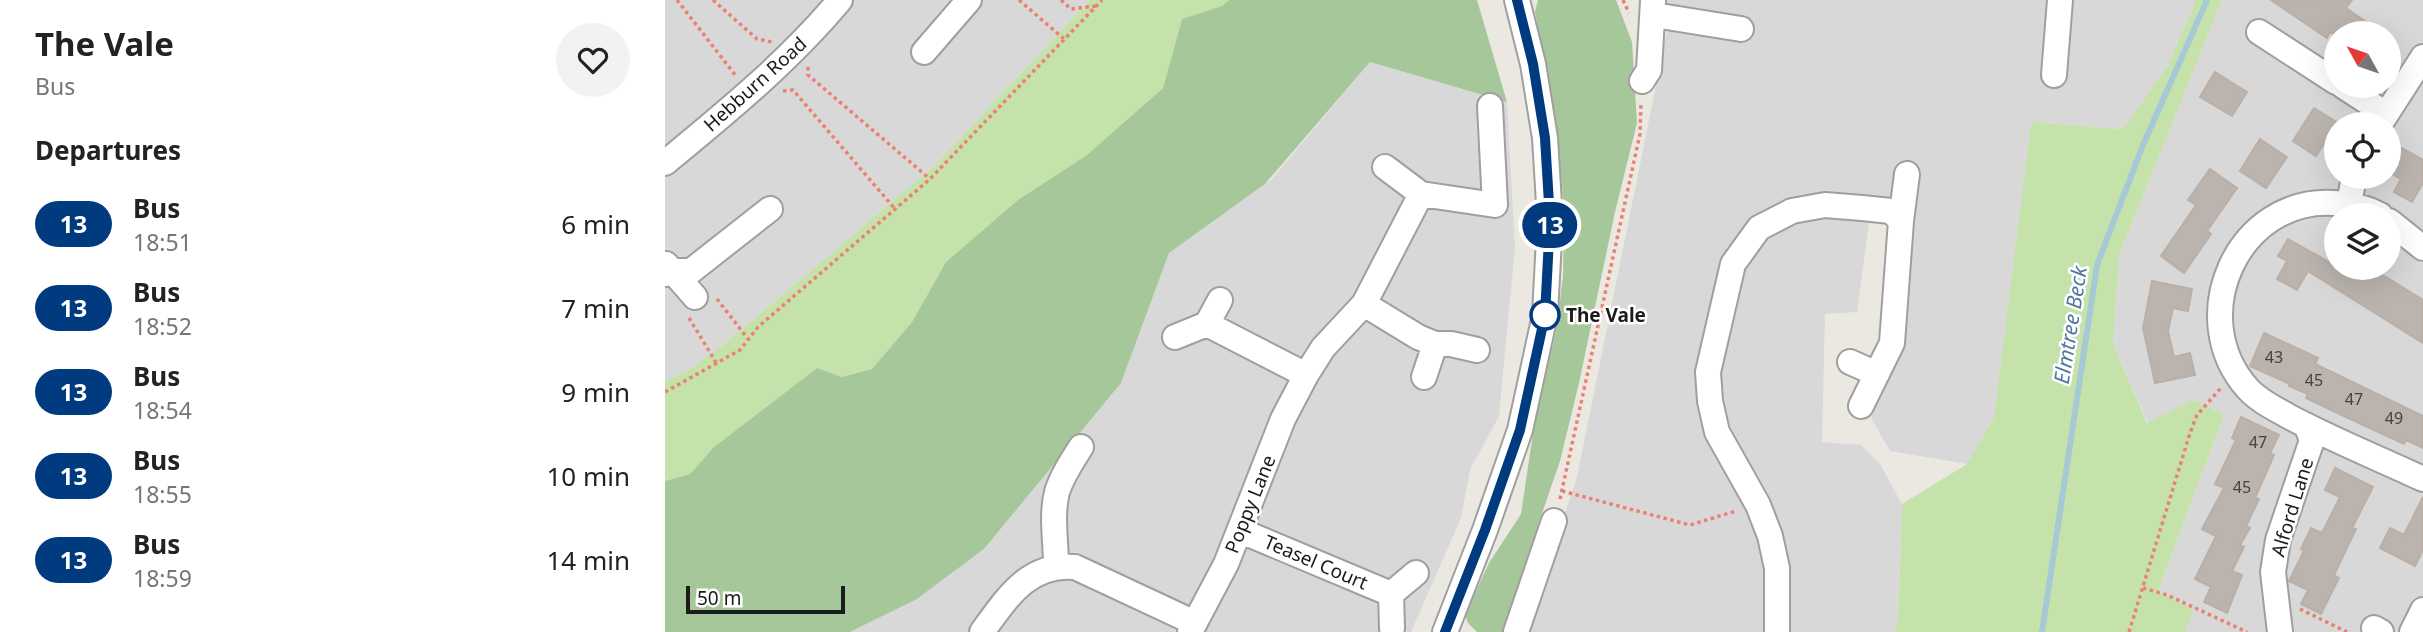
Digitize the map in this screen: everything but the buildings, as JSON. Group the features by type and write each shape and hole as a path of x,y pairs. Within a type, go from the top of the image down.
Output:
{"street":[{"name":"Hebburn Road","path":"665,163 749,93 815,30 840,0"},
{"path":"924,52 969,0"},
{"path":"1450,630 1520,430 1545,315 1550,220 1545,138 1533,64 1517,0"},
{"path":"2054,75 2060,0"},
{"path":"1642,81 1649,70 1646,11 1741,29"},
{"path":"2259,32 2324,74"},
{"path":"2388,112 2423,57"},
{"path":"2358,98 2375,112"},
{"path":"1385,167 1421,194 1495,205 1490,106"},
{"path":"1861,406 1892,343 1907,174"},
{"name":"Poppy Lane","path":"1193,627 1241,531 1283,419 1305,374 1323,348 1364,304 1421,194"},
{"path":"2336,203 2322,202 2292,209 2270,220 2250,238 2231,262 2221,293 2220,325 2237,374 2249,390 2265,403 2423,479"},
{"path":"1777,632 1777,568 1770,536 1758,505 1717,432 1710,401 1708,372 1733,264 1759,228 1791,211 1825,205 1862,208 1891,211 1901,221"},
{"path":"667,269 691,271 770,209"},
{"path":"2401,231 2423,248"},
{"path":"667,269 695,297"},
{"path":"1175,337 1207,324 1220,300"},
{"path":"1364,304 1417,337 1434,344 1451,344 1477,350"},
{"path":"1207,324 1305,374"},
{"path":"1425,377 1434,344"},
{"path":"1850,362 1877,373"},
{"name":"Alford Lane","path":"2280,632 2273,572 2278,540 2312,440 2306,425"},
{"path":"1056,565 1054,511 1057,492 1081,447"},
{"path":"1516,632 1554,521"},
{"name":"Teasel Court","path":"1241,531 1391,594"},
{"path":"982,632 1009,594 1032,576 1056,565 1075,567 1193,627"},
{"name":"Teasel Court","path":"1391,594 1416,573"},
{"name":"Teasel Court","path":"1391,594 1392,628"},
{"path":"2412,632 2423,610"}],"path":[{"path":"677,0 739,80"},
{"path":"713,0 757,39 778,42"},
{"path":"1019,0 1064,39"},
{"path":"1061,0 1071,9 1096,6"},
{"path":"665,392 740,350 758,327 930,179 1102,0"},
{"path":"1623,0 1646,11"},
{"path":"807,61 808,75 930,179"},
{"path":"1554,521 1640,134 1642,81"},
{"path":"778,92 793,90 895,209"},
{"path":"717,364 681,305 709,289 748,339"},
{"path":"2129,632 2197,415 2237,374"},
{"path":"1562,491 1690,525 1758,505"},
{"path":"2143,588 2168,595 2247,632"},
{"path":"2276,597 2347,632"}],"shaded area":[{"path":"665,0 1090,0 934,166 728,341 689,370 665,381"},
{"name":"The Vale","path":"1665,0 2196,0 2168,65 2123,129 2031,122 1994,417 1967,464 1890,451 1871,418 1894,369 1911,227 1869,223 1857,312 1825,314 1822,442 1861,445 1880,464 1902,504 1898,622 1895,632 1526,632 1577,477 1670,16"},
{"path":"2222,0 2423,0 2423,632 2185,632 2192,610 2158,591 2224,415 2193,400 2148,423 2113,344 2119,255"},
{"path":"1370,62 1507,102 1515,247 1499,416 1470,470 1461,518 1411,632 850,632 917,599 984,549 1121,383 1169,253 1272,179"}],"green space":[{"path":"1090,0 1229,0 1222,6 1182,19 1163,88 1087,155 1018,200 946,262 912,322 872,369 842,377 817,368 714,447 690,474 665,481 665,381 689,370 728,341 934,166"},
{"path":"1229,0 1477,0 1507,102 1370,62 1265,184 1169,253 1121,383 984,549 917,599 850,632 665,632 665,481 690,474 714,447 817,368 842,377 872,369 912,322 946,262 1018,200 1087,155 1163,88 1182,19 1222,6"},
{"path":"1538,0 1616,0 1632,42 1637,123 1560,461 1538,525 1540,528 1508,632 1477,632 1468,623 1465,615 1489,563 1521,514 1535,420 1556,332 1563,277 1564,207 1557,128 1535,12"},
{"path":"2196,0 2222,0 2119,255 2113,344 2147,423 2193,400 2224,415 2158,591 2193,610 2185,632 1895,632 1898,622 1902,504 1967,464 1994,417 2031,122 2123,129 2168,65"}],"waterway":[{"name":"Elmtree Beck","path":"2042,632 2097,265 2143,145 2207,0"}],"bus line":[{"name":"13","path":"1445,632 1520,430 1545,315 1550,220 1545,138 1533,64 1517,0"}],"place":[{"name":"The Vale","path":"1545,315"}]}
